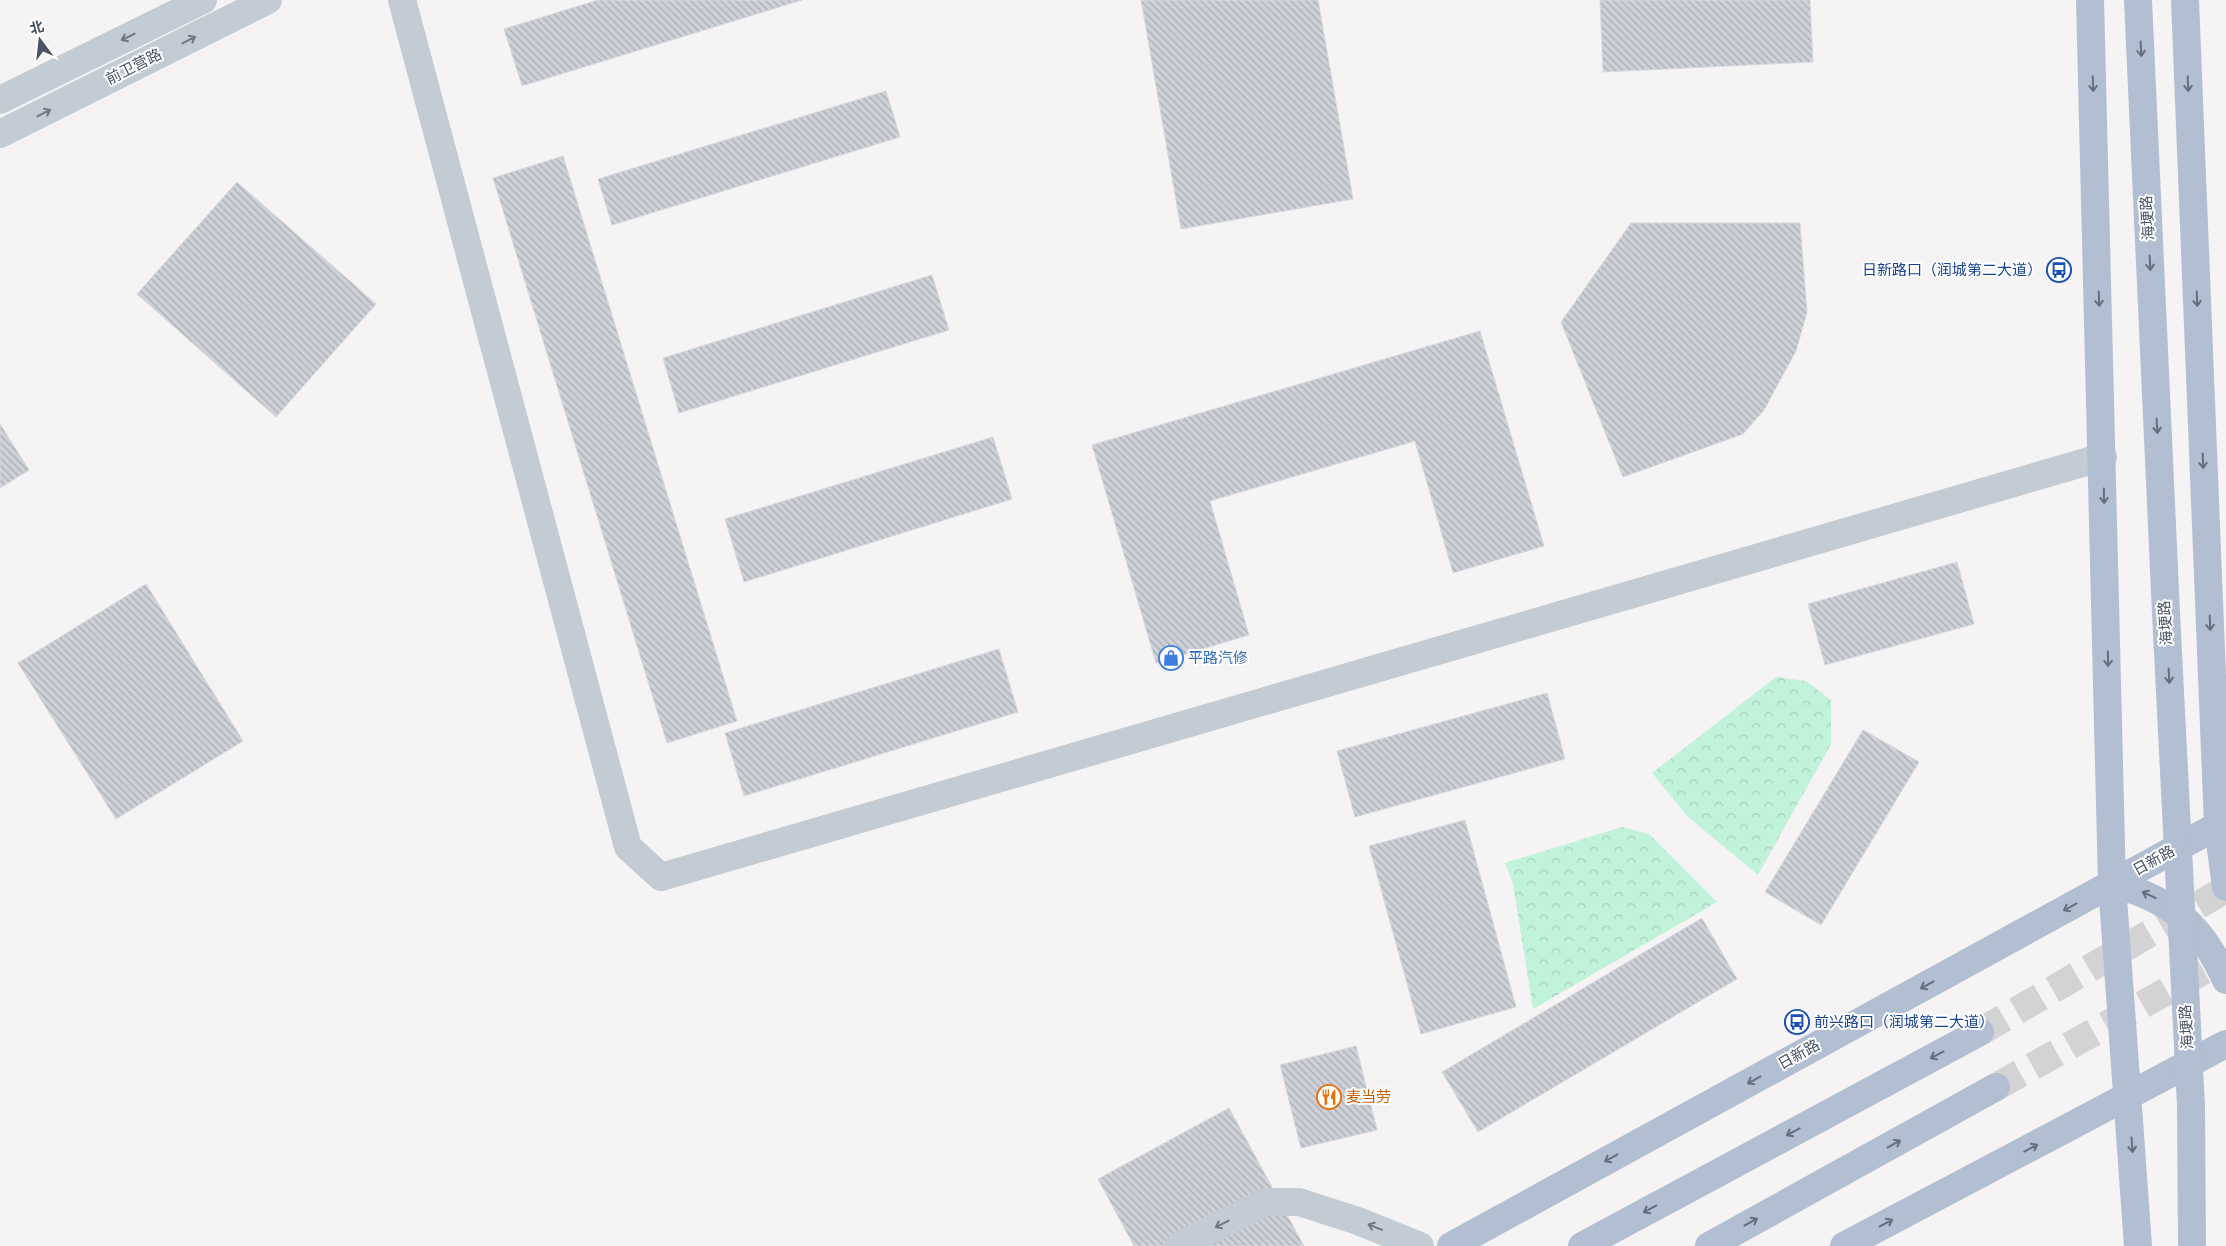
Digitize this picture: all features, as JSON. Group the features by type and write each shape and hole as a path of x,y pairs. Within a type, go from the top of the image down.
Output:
{"main road":[{"path":"2090,0 2103,458 2112,884 2138,1246"},
{"name":"海埂路","path":"2138,0 2165,603 2191,1106 2192,1246"},
{"path":"2185,0 2226,886"},
{"name":"日新路","path":"1451,1246 2222,823"},
{"path":"2112,884 2138,890 2162,901 2182,916 2201,934 2216,957 2226,980"},
{"path":"1582,1246 1980,1032"},
{"path":"1844,1246 2226,1044"},
{"path":"1709,1246 1996,1087"}],"street":[{"name":"前卫营路","path":"0,100 203,0"},
{"name":"前卫营路","path":"0,134 268,0"},
{"path":"402,0 628,847 661,877 2103,458"},
{"path":"1179,1246 1265,1202 1299,1202 1358,1220 1420,1246"}],"green space":[{"path":"1776,677 1806,681 1831,700 1831,744 1758,875 1688,817 1652,773"},
{"path":"1622,827 1649,834 1717,902 1533,1009 1513,884 1505,863"}],"building":[{"path":"598,0 802,0 522,86 504,29"},
{"path":"1141,0 1318,0 1353,199 1181,229"},
{"path":"1600,0 1810,0 1813,62 1603,72"},
{"path":"886,91 900,137 612,225 598,179"},
{"path":"563,156 737,721 667,743 493,178"},
{"path":"237,182 376,304 276,417 137,294"},
{"path":"1631,223 1800,223 1807,312 1796,351 1764,410 1743,434 1623,477 1561,322"},
{"path":"932,275 949,330 679,413 663,358"},
{"path":"1480,331 1544,546 1453,573 1415,441 1210,501 1249,635 1156,663 1092,445"},
{"path":"0,424 29,470 0,488"},
{"path":"993,437 1012,499 744,582 725,519"},
{"path":"1957,562 1974,624 1825,665 1808,604"},
{"path":"146,584 243,741 116,819 18,663"},
{"path":"999,649 1018,712 744,796 725,733"},
{"path":"1547,693 1565,759 1355,817 1337,751"},
{"path":"1863,730 1919,762 1821,925 1765,892"},
{"path":"1465,820 1516,1007 1421,1034 1369,846"},
{"path":"1702,918 1737,979 1478,1132 1442,1072"},
{"name":"麦当劳","path":"1356,1046 1377,1130 1301,1148 1280,1065"},
{"path":"1229,1108 1304,1246 1134,1246 1098,1179"}],"tunnel":[{"path":"1980,1032 2226,889"},
{"path":"1996,1087 2226,958"}],"place":[{"name":"日新路口（润城第二大道）","path":"2059,270"},
{"name":"平路汽修","path":"1171,658"},
{"name":"前兴路口（润城第二大道）","path":"1797,1022"},
{"name":"麦当劳","path":"1329,1097"}]}
